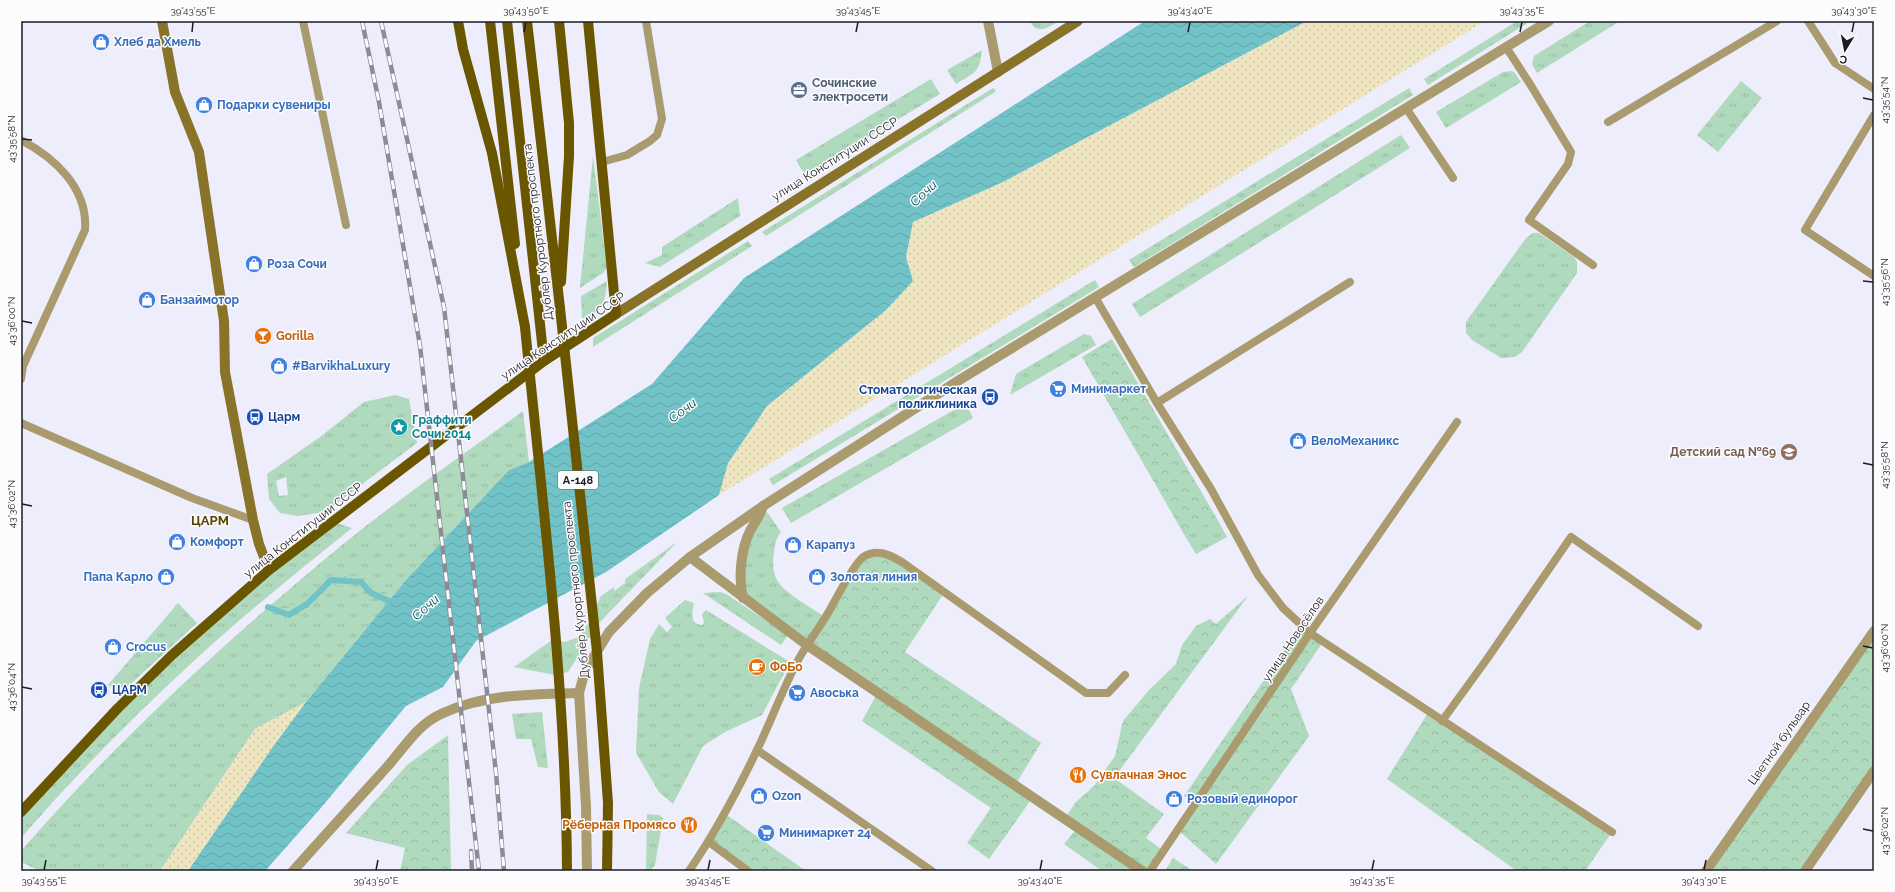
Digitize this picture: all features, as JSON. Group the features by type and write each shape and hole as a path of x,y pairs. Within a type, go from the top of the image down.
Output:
{"main road":[{"path":"162,21 175,92 199,152 224,321 225,372 253,520 260,549 269,570"},
{"name":"А-148","path":"458,21 463,49 492,153 525,327"},
{"name":"Дублёр Курортного проспекта","path":"490,21 525,327 558,662 566,807 567,871"},
{"path":"507,21 544,362"},
{"name":"Дублёр Курортного проспекта","path":"526,21 560,308 596,652 608,803 607,871"},
{"name":"А-148","path":"559,21 569,123 569,150 560,308"},
{"path":"588,21 616,314"},
{"name":"улица Конституции СССР","path":"21,812 128,697 172,654 269,570 544,362 616,314 1078,21"}],"street":[{"path":"988,21 998,72"},
{"path":"586,871 586,807 578,693 584,671 609,632 647,593 690,557 763,506 961,379 1549,21"},
{"path":"743,598 740,585 742,559 750,531 760,516 763,506"},
{"path":"690,557 807,645 1142,871"},
{"name":"Цветной бульвар","path":"1706,871 1874,631"},
{"path":"293,871 414,733 440,714 470,703 494,699 532,694 578,693"},
{"path":"1805,871 1874,771"}],"lane":[{"path":"303,21 346,225"},
{"path":"602,162 627,156 657,135 662,119 646,21"},
{"path":"1608,122 1777,21"},
{"path":"1808,21 1835,63 1874,89"},
{"path":"1506,48 1530,84 1571,152 1568,164 1529,220 1593,264"},
{"path":"1406,108 1453,178"},
{"path":"1874,115 1805,230 1874,276"},
{"path":"21,140 37,149 69,177 80,196 86,217 85,230 23,366 21,379"},
{"path":"1157,403 1350,282"},
{"path":"1096,297 1157,403 1211,489 1258,576 1283,608 1310,633 1612,832"},
{"name":"улица Новосёлов","path":"1150,871 1310,633 1457,422"},
{"path":"21,423 192,498 253,520"},
{"path":"1442,721 1487,659 1571,537 1698,626"},
{"path":"689,871 709,842 757,750 797,662 854,568 863,558 874,552 889,554 902,562 1086,693 1108,693 1125,674"},
{"path":"757,750 932,871"},
{"path":"709,842 748,871"}],"green space":[{"path":"1030,21 1059,21 1047,28 1040,29 1033,26"},
{"path":"1517,21 1531,21 1428,85 1424,79"},
{"path":"1590,21 1620,21 1537,73 1532,64 1534,56"},
{"path":"982,50 980,63 975,72 956,84 947,70"},
{"path":"1512,71 1521,82 1446,128 1436,112 1503,72"},
{"path":"931,79 940,94 805,175 796,160"},
{"path":"1741,81 1762,98 1718,152 1697,135"},
{"path":"993,88 996,90 995,92 766,236 762,232"},
{"path":"1409,88 1413,95 1134,267 1129,260"},
{"path":"1401,135 1410,148 1140,317 1132,304"},
{"path":"593,156 607,268 603,273 580,288"},
{"path":"738,198 740,216 660,267 645,263 662,255 662,247"},
{"path":"1533,233 1539,233 1574,257 1577,262 1577,273 1522,352 1515,357 1501,358 1472,340 1466,333 1466,322 1526,238"},
{"path":"748,241 752,246 593,347 593,338"},
{"path":"1095,280 1099,287 773,485 769,479"},
{"path":"607,281 602,306 582,321 581,296"},
{"path":"1084,334 1091,336 1096,345 1010,395 1016,374"},
{"path":"1112,339 1216,517 1185,536 1082,357"},
{"path":"395,395 409,399 417,443 325,512 297,516 280,513 269,499 267,474 320,437 364,402","holes":["286,477 288,495 279,496 276,481"]},
{"path":"961,406 968,408 973,418 791,523 782,508"},
{"path":"523,411 529,462 509,470 406,580 306,702 255,729 160,871 40,871 21,862 21,851 58,809 137,728 219,651 347,541 412,491"},
{"path":"767,512 781,532 774,549 773,559 775,577 792,595 825,617 807,645 745,600 743,556 760,516"},
{"path":"1216,517 1227,537 1196,554 1185,536"},
{"path":"334,522 352,528 241,619 172,681 69,784 21,838 21,812 172,655"},
{"path":"677,542 600,622 568,672 555,675 514,667 552,640 565,642 579,637 590,620 601,596 614,587 614,591 625,583 625,579"},
{"path":"889,554 944,593 905,652 1041,743 1015,785 1033,797 989,859 967,843 991,808 862,721 878,692 807,645 863,558"},
{"path":"330,576 363,576 369,584 393,596 384,607 363,597 361,587 331,585 304,612 293,619 288,620 264,610 273,603 283,606 294,605 311,594"},
{"path":"720,592 726,594 788,635 781,645 703,593"},
{"path":"1248,596 1114,778 1164,814 1146,838 1164,851 1149,871 1065,818 1076,802 1094,786 1115,756 1123,721 1149,690 1176,664 1182,645 1196,626 1210,619 1216,624"},
{"path":"685,600 694,603 692,617 698,624 702,625 704,623 702,614 706,610 790,662 762,715 725,732 703,746 673,804 659,792 636,753 639,688 650,639 659,624 667,632 672,627 665,618"},
{"path":"178,603 197,623 121,693 108,685"},
{"path":"1302,625 1323,642 1291,689 1309,736 1216,864 1178,830 1196,803 1184,796"},
{"path":"1874,631 1874,771 1805,871 1706,871"},
{"path":"1429,711 1612,832 1585,871 1517,871 1387,779"},
{"path":"542,712 548,768 538,767 531,739 516,739 512,714"},
{"path":"448,735 451,871 400,871 405,848 346,833 407,765"},
{"path":"724,813 806,871 748,871 709,842"},
{"path":"647,814 659,815 663,818 655,865 650,871 646,871"},
{"path":"1078,827 1142,871 1102,871 1064,844"},
{"path":"1173,858 1193,871 1165,871"}],"sand":[{"path":"1307,21 1485,21 719,495 728,463 767,406 886,310 913,281 906,257 913,222 1003,182"},
{"path":"306,702 272,748 188,871 160,871 255,729"}],"water":[{"name":"Сочи","path":"1145,21 1307,21 1003,182 913,222 906,257 913,281 886,310 767,406 728,463 719,495 606,572 476,641 443,687 406,706 320,809 265,871 188,871 272,748 306,702 406,580 509,470 529,462 652,384 744,278"}],"waterway":[{"path":"268,607 289,615 307,604 331,580 361,582 371,593 389,601"}],"railway":[{"path":"362,21 379,102 420,346 479,871"},
{"path":"381,21 444,307 496,773 504,871"},
{"path":"471,851 472,871"}],"place":[{"name":"Хлеб да Хмель","path":"101,42"},
{"name":"Сочинские электросети","path":"799,90"},
{"name":"Подарки сувениры","path":"204,105"},
{"name":"Роза Сочи","path":"254,264"},
{"name":"Банзаймотор","path":"147,300"},
{"name":"Gorilla","path":"263,336"},
{"name":"#BarvikhaLuxury","path":"279,366"},
{"name":"Минимаркет","path":"1058,389"},
{"name":"Стоматологическая поликлиника","path":"990,397"},
{"name":"Царм","path":"255,417"},
{"name":"Граффити Сочи 2014","path":"399,427"},
{"name":"ВелоМеханикс","path":"1298,441"},
{"name":"Детский сад №69","path":"1789,452"},
{"name":"Комфорт","path":"177,542"},
{"name":"Карапуз","path":"793,545"},
{"name":"Папа Карло","path":"166,577"},
{"name":"Золотая линия","path":"817,577"},
{"name":"Crocus","path":"113,647"},
{"name":"ФоБо","path":"757,667"},
{"name":"ЦАРМ","path":"99,690"},
{"name":"Авоська","path":"797,693"},
{"name":"Сувлачная Энос","path":"1078,775"},
{"name":"Ozon","path":"759,796"},
{"name":"Розовый единорог","path":"1174,799"},
{"name":"Рёберная Промясо","path":"689,825"},
{"name":"Минимаркет 24","path":"766,833"}],"district":[{"name":"ЦАРМ","path":"210,520"}]}
